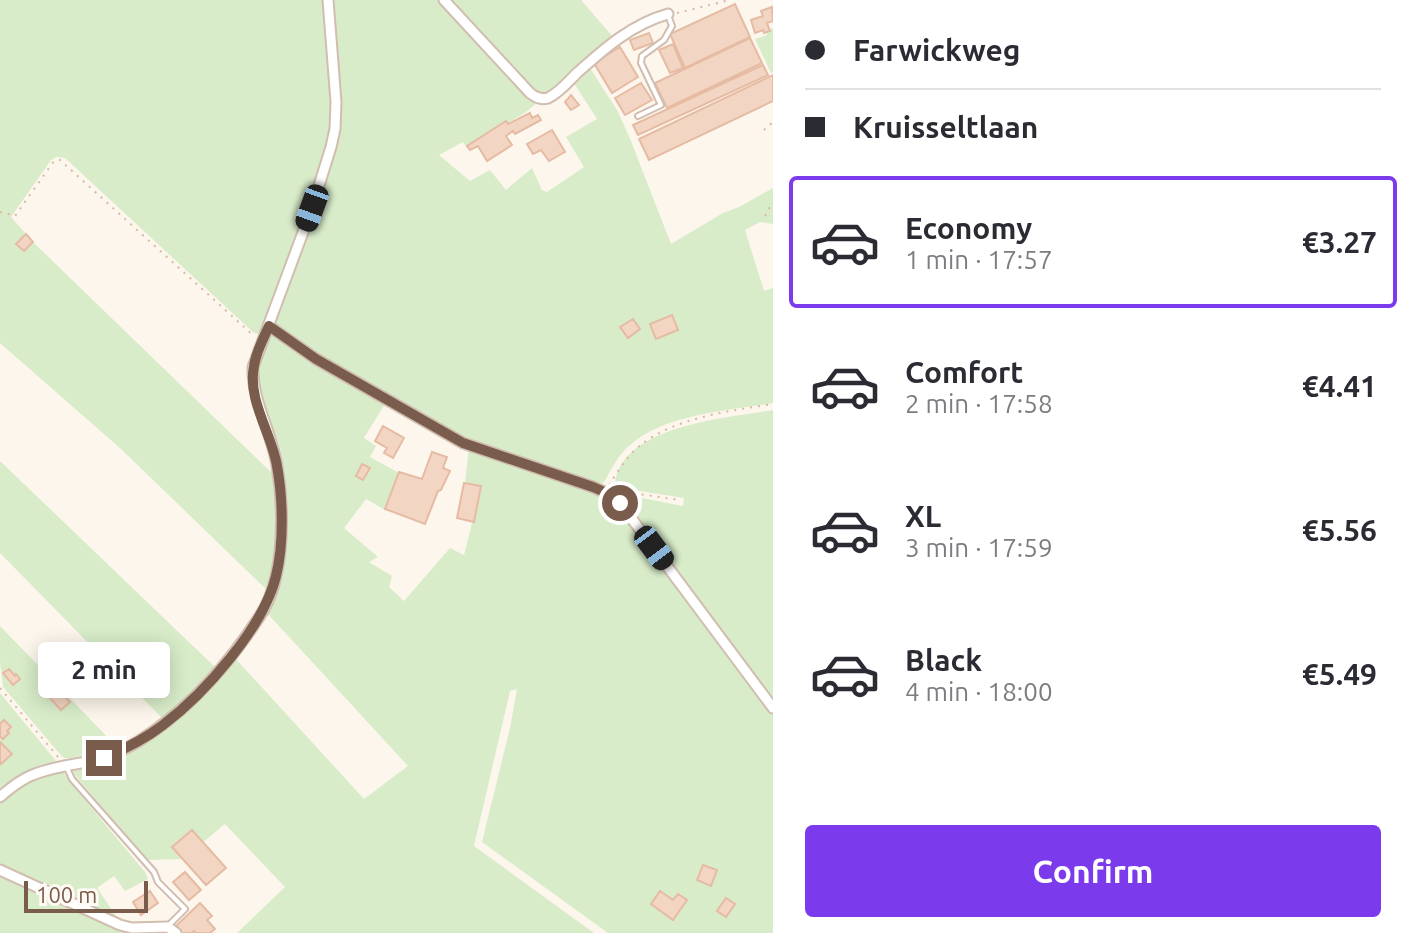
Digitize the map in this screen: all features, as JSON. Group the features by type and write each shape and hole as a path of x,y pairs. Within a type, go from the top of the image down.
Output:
{"street":[{"path":"0,797 30,776 65,765 104,758 161,727 179,713 233,654 269,599 278,562 280,501 277,466 256,398 253,367 327,164 335,129 336,102 328,0"},
{"path":"444,0 530,93 544,99 619,37 648,20 668,14"},
{"path":"269,326 316,359 463,443 607,493 620,503 773,708"},
{"path":"0,870 120,925 172,930"}],"lane":[{"path":"638,116 661,105 641,63 642,56 664,40 672,26 668,14"},
{"path":"65,765 72,779 154,872 158,882 185,909 172,930"}],"path":[{"path":"668,14 730,0"},
{"path":"764,130 773,122"},
{"path":"0,212 15,216 54,161 60,160 261,342"},
{"path":"765,216 773,206"},
{"path":"607,493 635,450 658,434 687,421 773,404"},
{"path":"607,493 618,490 680,500"},
{"path":"0,688 65,765"}],"green space":[{"path":"0,0 325,0 333,104 325,162 262,331 258,334 65,158 51,160 11,217 35,244 277,478 278,559 269,592 121,449 0,343"},
{"path":"332,0 440,0 530,99 538,102 467,148 463,142 439,155 470,181 490,170 506,190 532,168 542,190 547,192 584,167 566,137 597,119 574,83 590,68 617,110 629,136 671,244 773,188 773,224 760,222 745,230 764,291 773,288 773,403 678,420 660,427 643,435 625,450 600,484 486,446 460,434 300,346 276,328 277,314 327,177 338,133"},
{"path":"449,0 581,0 613,37 556,89 542,95 535,92"},
{"path":"773,28 771,73 755,39 767,35 766,32"},
{"path":"273,334 301,355 386,402 364,438 376,446 370,457 399,473 385,510 366,499 344,528 378,557 369,562 392,576 389,587 404,601 450,548 464,555 476,507 463,503 469,447 592,489 619,504 773,711 773,933 608,933 482,842 517,689 510,691 474,846 594,933 237,933 285,887 225,824 183,859 146,860 75,775 72,767 125,752 176,722 235,658 364,799 408,766 267,613 283,575 286,497 281,451 257,388 255,369 269,335"},
{"path":"773,410 773,700 621,494 683,506 684,498 615,484 622,464 636,449 656,437 705,421"},
{"path":"0,461 216,668 164,720 0,553"},
{"path":"0,626 117,747 71,758 64,758 59,753 3,687"},
{"path":"0,693 56,761 28,771 0,791"},
{"path":"61,768 148,879 125,891 114,876 97,888 118,919 0,865 0,799 27,780"},
{"path":"0,872 131,931 145,933 0,933"}],"building":[{"path":"735,4 750,37 685,68 670,34"},
{"path":"772,7 773,21 767,23 770,31 755,33 751,20 763,16 761,11"},
{"path":"649,33 653,43 634,50 630,40"},
{"path":"750,38 762,63 667,108 655,83"},
{"path":"673,44 683,68 670,73 659,50"},
{"path":"620,47 638,77 612,93 594,63"},
{"path":"763,65 768,75 638,135 633,125"},
{"path":"773,75 773,101 649,160 639,139"},
{"path":"641,83 652,100 625,115 615,98"},
{"path":"571,95 579,105 571,110 565,102"},
{"path":"530,113 532,118 538,115 541,120 506,136 512,145 487,161 478,146 470,150 467,146 506,121 508,124"},
{"path":"552,130 565,152 549,161 541,150 533,154 527,144"},
{"path":"26,234 33,242 24,251 16,244"},
{"path":"672,315 678,330 656,339 650,324"},
{"path":"633,319 640,329 628,338 620,327"},
{"path":"383,426 404,438 393,458 384,453 387,448 375,441"},
{"path":"432,452 447,457 443,468 450,471 425,524 385,509 399,472 422,479"},
{"path":"362,464 370,468 363,480 356,476"},
{"path":"464,483 481,486 474,522 457,518"},
{"path":"9,669 20,679 13,685 3,673"},
{"path":"57,689 70,702 61,710 49,697"},
{"path":"4,720 11,727 3,739 0,724"},
{"path":"0,742 12,754 1,764 0,762"},
{"path":"192,830 226,868 206,885 172,847"},
{"path":"703,865 717,870 711,886 697,880"},
{"path":"185,872 201,890 189,900 173,882"},
{"path":"150,891 158,903 141,915 133,902"},
{"path":"660,891 673,900 678,894 687,900 673,920 651,904"},
{"path":"726,898 735,904 726,917 717,911"},
{"path":"200,903 212,916 207,920 215,929 210,933 181,933 175,927"}],"route":[{"path":"104,758 138,741 179,713 233,654 269,599 278,562 280,501 277,466 256,398 253,367 269,326 316,359 463,443 593,487 620,503"}]}
